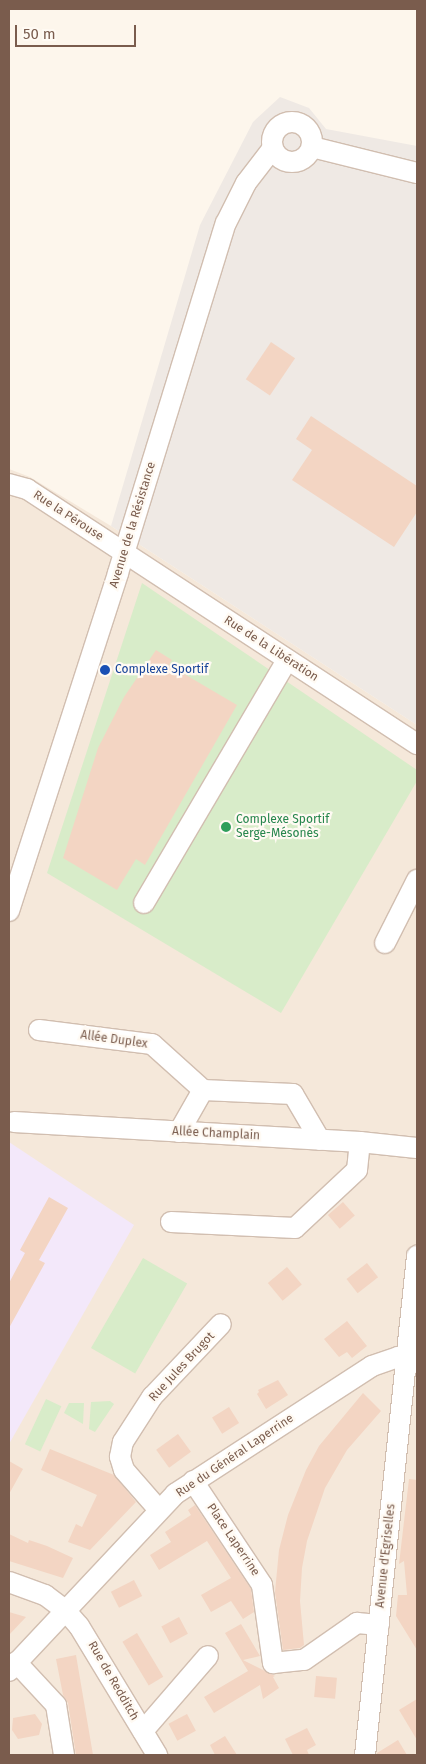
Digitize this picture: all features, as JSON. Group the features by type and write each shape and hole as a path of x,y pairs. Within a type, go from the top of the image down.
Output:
{"street":[{"path":"295,122 307,128 311,134 312,147 305,158 293,162 280,159 273,148 273,135 282,124 295,122"},
{"path":"312,147 417,173"},
{"name":"Avenue de la Résistance","path":"9,911 124,553 226,222 246,183 273,148"},
{"name":"Rue la Pérouse","path":"9,484 26,489 124,553"},
{"name":"Rue de la Libération","path":"124,553 417,744"},
{"path":"144,903 286,660"},
{"path":"385,943 417,880"},
{"name":"Allée Duplex","path":"39,1030 152,1044 203,1090"},
{"path":"179,1132 203,1090 293,1094 320,1140"},
{"name":"Allée Champlain","path":"14,1122 360,1142 417,1148"},
{"path":"171,1222 294,1228 357,1170 360,1142"},
{"name":"Avenue d'Egriselles","path":"366,1755 379,1625 412,1360 417,1256"},
{"name":"Rue Jules Brugot","path":"159,1510 124,1470 120,1457 123,1442 152,1397 221,1324"},
{"name":"Rue du Général Laperrine","path":"13,1667 159,1510 194,1481 372,1366 398,1357 412,1360"},
{"name":"Place Laperrine","path":"194,1481 262,1585 273,1663 304,1660 357,1623 379,1625"},
{"name":"Rue de Redditch","path":"9,1582 45,1595 66,1610 91,1643 157,1755"},
{"path":"143,1731 208,1656"},
{"path":"13,1667 56,1705 64,1755"}],"shaded area":[{"path":"280,97 309,108 326,129 417,146 417,725 111,526 200,225 253,122"},
{"path":"9,469 30,477 111,526 417,725 417,1755 9,1755"},
{"path":"9,1142 134,1225 9,1444"}],"green space":[{"name":"Complexe Sportif Serge-Mésonès","path":"142,583 417,770 417,781 281,1013 47,873"},
{"path":"143,1258 187,1284 135,1374 91,1348"},
{"path":"46,1399 61,1406 40,1451 25,1444"},
{"path":"110,1401 114,1404 95,1432 89,1429 91,1402"},
{"path":"69,1403 84,1403 83,1424 64,1413"}],"building":[{"path":"271,342 295,358 270,396 246,379"},
{"path":"311,416 417,486 417,512 394,547 292,480 312,450 296,439"},
{"path":"156,650 172,660 169,665 237,705 145,865 136,859 117,890 63,858 98,748 124,697"},
{"path":"49,1197 68,1208 39,1260 45,1263 9,1328 9,1283 25,1253 20,1250"},
{"path":"343,1202 355,1216 340,1229 328,1215"},
{"path":"367,1263 378,1277 358,1293 347,1279"},
{"path":"287,1267 302,1285 283,1301 268,1283"},
{"path":"347,1321 367,1346 352,1358 347,1352 339,1357 324,1339"},
{"path":"278,1380 288,1395 266,1409 257,1394 258,1390"},
{"path":"363,1393 381,1411 347,1450 325,1488 307,1541 302,1568 300,1601 304,1645 300,1648 283,1650 275,1592 279,1550 288,1515 306,1470 319,1446"},
{"path":"229,1407 239,1423 222,1434 212,1418"},
{"path":"178,1434 191,1452 169,1468 156,1450"},
{"path":"50,1449 114,1475 136,1502 90,1550 68,1542 76,1524 82,1527 97,1495 41,1470"},
{"path":"9,1461 23,1469 9,1494"},
{"path":"409,1479 417,1480 417,1650 396,1616 398,1595 407,1595 404,1561 399,1564"},
{"path":"195,1505 251,1589 254,1612 243,1619 231,1601 211,1612 201,1595 231,1578 207,1541 159,1570 150,1555 171,1542 165,1532 191,1515 188,1510"},
{"path":"9,1534 28,1543 29,1540 47,1546 73,1558 63,1578 9,1561"},
{"path":"134,1580 142,1596 119,1608 111,1592"},
{"path":"9,1612 26,1617 9,1635"},
{"path":"179,1617 188,1634 170,1643 161,1626"},
{"path":"241,1624 260,1656 243,1660 275,1676 273,1677 279,1688 263,1699 260,1685 214,1713 204,1697 248,1671 225,1633"},
{"path":"137,1633 163,1677 149,1685 122,1642"},
{"path":"76,1655 93,1755 76,1755 68,1703 63,1695 56,1659"},
{"path":"316,1676 337,1678 335,1699 314,1697"},
{"path":"417,1699 417,1740 399,1710"},
{"path":"35,1714 42,1724 39,1735 18,1739 12,1730 13,1718"},
{"path":"187,1714 196,1731 177,1741 168,1724"},
{"path":"307,1728 316,1745 307,1750 309,1755 293,1755 285,1739"},
{"path":"225,1736 237,1755 215,1755 210,1745"},
{"path":"398,1740 407,1755 377,1755 377,1753"}],"place":[{"name":"Complexe Sportif","path":"105,670"},
{"name":"Complexe Sportif Serge-Mésonès","path":"226,827"}]}
